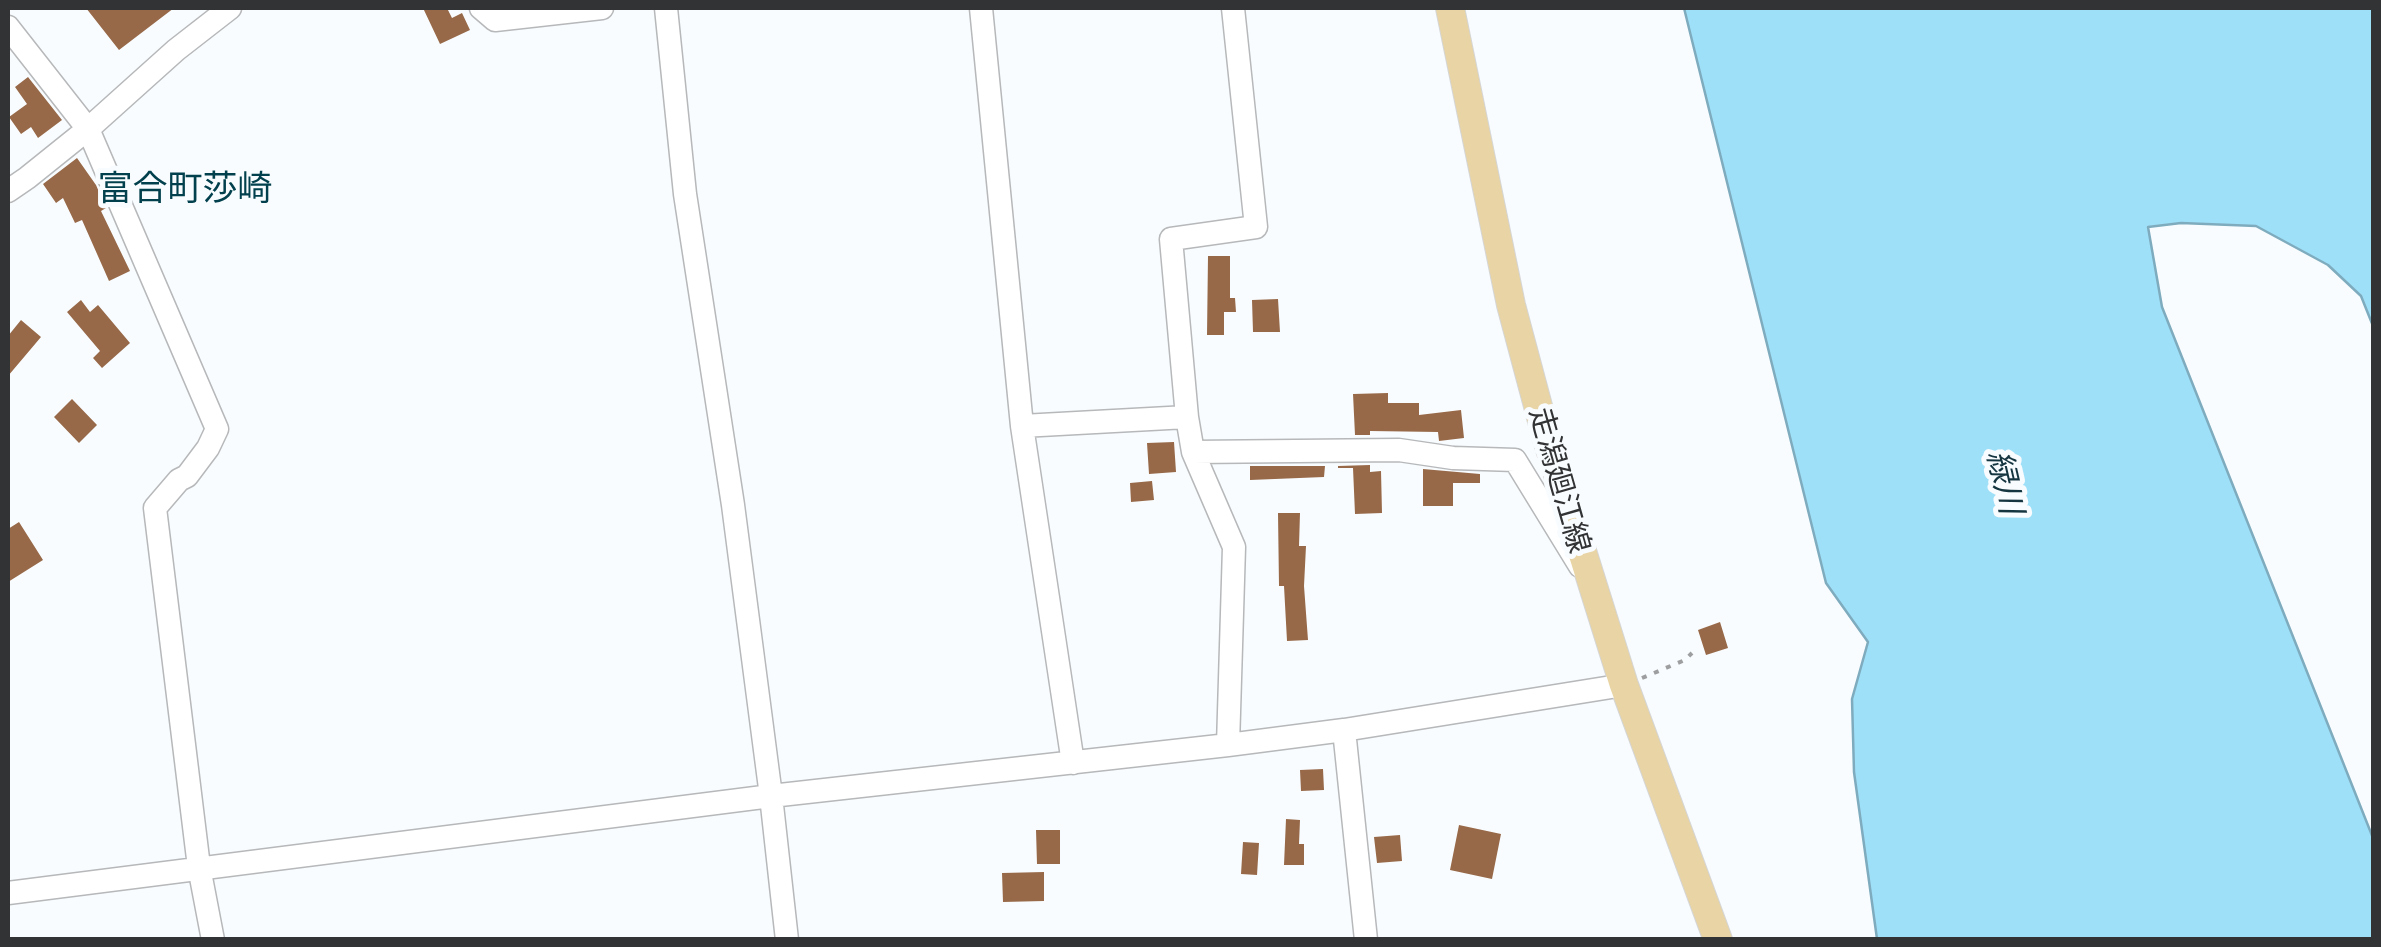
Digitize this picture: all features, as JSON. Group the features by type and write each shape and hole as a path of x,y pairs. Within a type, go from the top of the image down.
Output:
{"main road":[{"name":"走潟廻江線","path":"1450,8 1511,305 1546,436 1624,685 1718,940"}],"street":[{"path":"8,192 230,8"},
{"path":"480,8 494,20 602,8"},
{"path":"666,8 686,194 733,505 786,940"},
{"path":"981,8 1022,426 1073,762"},
{"path":"1228,745 1234,547 1194,452 1187,417 1171,239 1256,227 1233,8"},
{"path":"8,27 88,129 217,429 187,476 178,480 155,508 199,867 213,940"},
{"path":"1022,426 1187,417"},
{"path":"1194,452 1399,450 1453,458 1515,460 1590,581"},
{"path":"8,893 770,796 1228,745 1624,685"},
{"path":"1344,730 1366,940"}],"path":[{"path":"1624,685 1692,654"}],"water":[{"name":"緑川","path":"1684,8 2373,8 2373,326 2361,296 2328,265 2256,226 2181,223 2148,227 2162,307 2373,838 2373,939 1877,939 1854,772 1852,699 1868,642 1826,583"}],"building":[{"path":"86,8 174,8 119,50"},
{"path":"423,8 447,8 452,18 462,13 470,30 440,44"},
{"path":"28,77 62,120 38,138 31,127 21,134 9,117 27,104 15,87"},
{"path":"77,158 96,185 106,208 101,211 130,271 109,281 82,220 75,223 63,198 56,203 43,184"},
{"path":"1208,256 1230,256 1230,298 1235,298 1236,312 1224,312 1224,335 1207,335"},
{"path":"1278,299 1280,332 1253,332 1252,300"},
{"path":"81,300 90,312 98,305 130,343 102,368 93,358 100,351 67,312"},
{"path":"21,320 41,337 8,376 8,336"},
{"path":"1388,393 1388,403 1419,403 1419,415 1461,410 1464,438 1439,441 1438,432 1370,431 1370,435 1355,435 1353,394"},
{"path":"72,399 97,425 79,443 54,417"},
{"path":"1174,442 1176,472 1149,474 1147,443"},
{"path":"1370,465 1370,472 1381,471 1382,513 1355,514 1353,468 1338,466"},
{"path":"1250,466 1325,466 1324,477 1250,480"},
{"path":"1423,469 1480,474 1480,483 1453,483 1453,506 1423,506"},
{"path":"1152,481 1154,500 1131,502 1130,483"},
{"path":"1278,513 1300,513 1299,546 1306,546 1308,640 1287,641 1284,586 1279,586"},
{"path":"19,522 43,560 8,582 8,529"},
{"path":"1720,622 1728,648 1706,655 1698,630"},
{"path":"1323,769 1324,790 1301,791 1300,770"},
{"path":"1286,819 1300,820 1299,844 1304,844 1304,865 1284,865"},
{"path":"1459,825 1501,834 1492,879 1450,870"},
{"path":"1036,830 1060,830 1060,864 1037,864"},
{"path":"1400,835 1402,861 1377,863 1374,837"},
{"path":"1243,842 1259,843 1257,875 1241,874"},
{"path":"1044,872 1044,901 1003,902 1002,873"}],"district":[{"name":"富合町莎崎","path":"185,188"}]}
